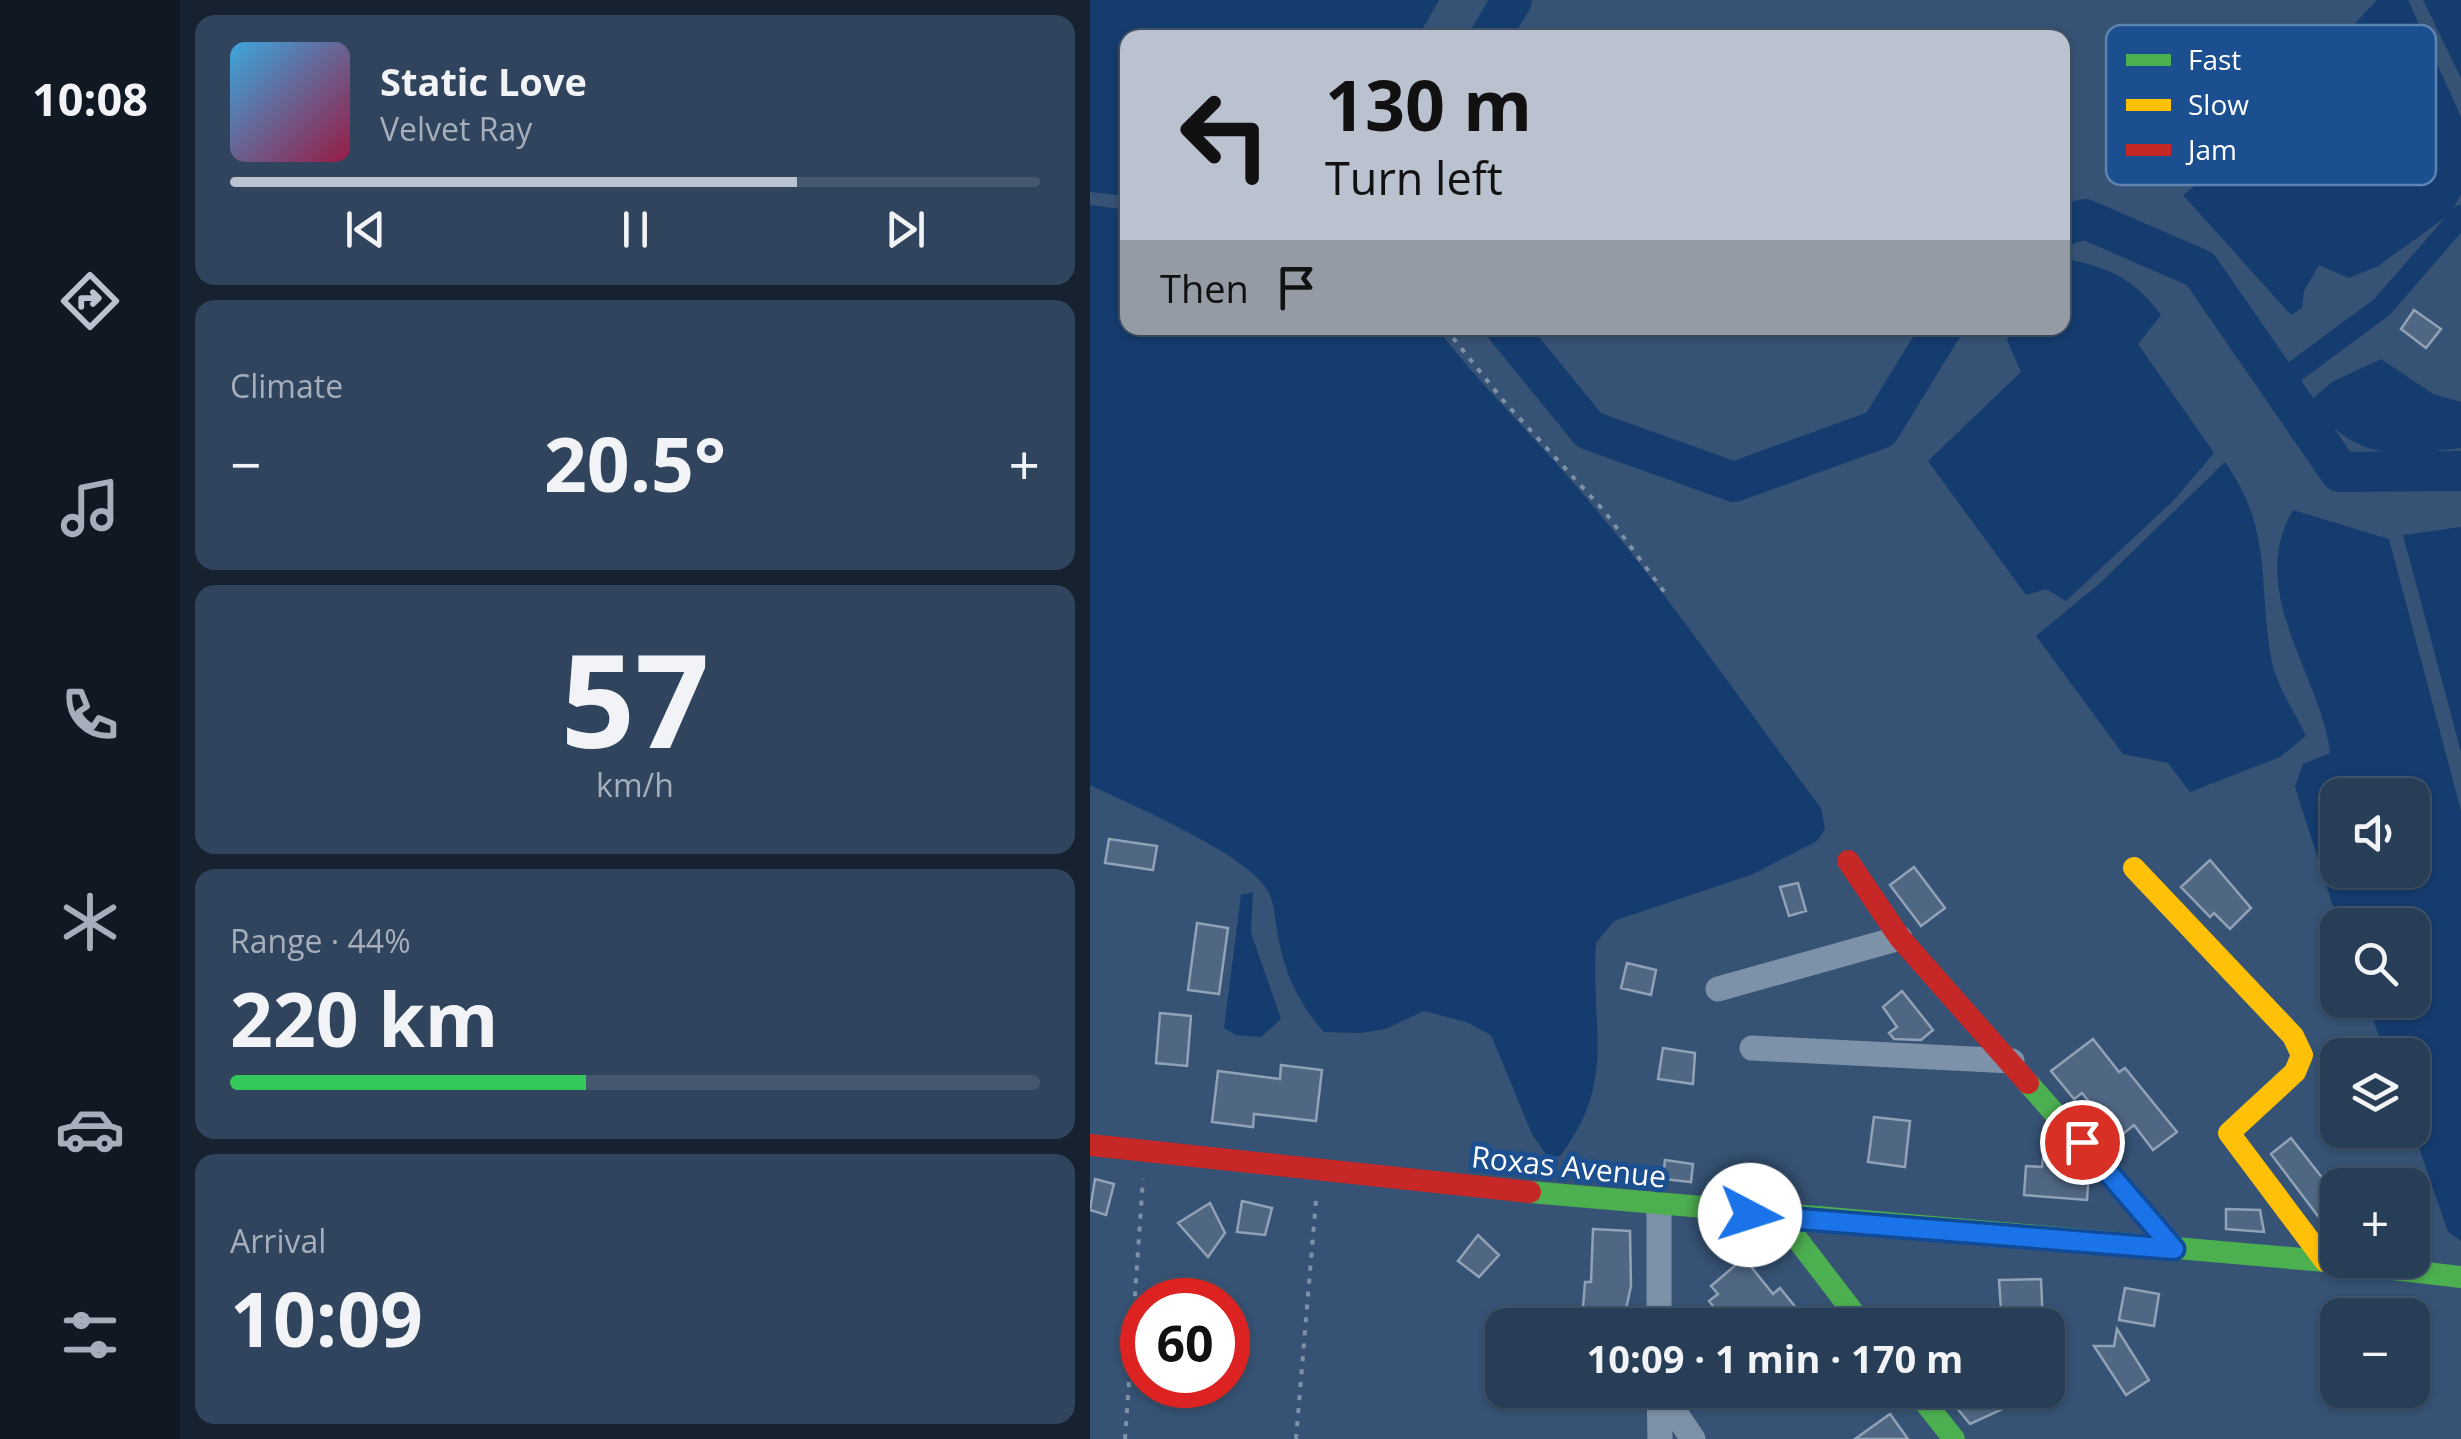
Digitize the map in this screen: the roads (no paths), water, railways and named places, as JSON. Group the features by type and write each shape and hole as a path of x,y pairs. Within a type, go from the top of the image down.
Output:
{"main road":[{"path":"1848,861 1900,938 2174,1249"},
{"path":"2134,868 2298,1045 2302,1054 2295,1072 2228,1133 2320,1254"},
{"name":"Roxas Avenue","path":"1090,1146 1780,1218 2320,1261"},
{"path":"1780,1218 1850,1308"},
{"name":"Roxas Avenue","path":"2430,1273 2461,1277"},
{"path":"1929,1408 1954,1439"}],"street":[{"path":"1718,989 1900,938"},
{"path":"1752,1048 2012,1062"},
{"path":"1660,1206 1660,1308"},
{"path":"1660,1439 1660,1390 1693,1439"}],"water":[{"path":"1090,0 1439,0 1422,30 1120,30 1120,195 1090,192"},
{"path":"2377,0 2408,0 2419,25 2354,25"},
{"path":"2423,0 2461,0 2461,78 2436,25"},
{"path":"2436,62 2461,117 2461,194 2450,214 2378,266 2349,278 2319,265 2304,291 2302,308 2291,315 2183,195 2196,185 2436,185"},
{"path":"1090,205 1120,209 1120,335 1443,335 1630,552 1821,808 1825,829 1817,841 1753,874 1614,921 1596,943 1598,1053 1589,1102 1560,1156 1547,1156 1532,1134 1491,1035 1466,1022 1424,1011 1385,1029 1324,1032 1294,988 1270,896 1256,877 1214,846 1090,785"},
{"path":"2070,260 2122,278 2161,315 2138,344 2214,453 2173,501 2066,601 2046,589 2026,595 1928,461 2021,372 2008,335 2070,335"},
{"path":"2381,359 2433,394 2461,402 2461,448 2394,453 2360,445 2308,403 2332,382"},
{"path":"2225,462 2251,510 2257,534 2273,667 2306,736 2280,757 2190,792 2168,763 2123,754 2036,636 2099,584"},
{"path":"2293,510 2389,539 2461,811 2461,1241 2448,1232 2430,1180 2430,1168 2426,1168 2419,1148 2430,1148 2430,1038 2380,1038 2373,1018 2430,1018 2430,908 2334,908 2327,888 2430,888 2430,778 2320,778 2320,865 2295,787 2303,764 2330,753 2314,693 2290,633 2277,571 2280,541"},
{"path":"2461,527 2461,752 2403,535"},
{"path":"1253,892 1251,933 1281,1019 1261,1037 1236,1035 1224,1028 1241,895"}],"waterway":[{"path":"1494,30 1512,0"},
{"path":"2279,383 2382,307 2461,216"},
{"path":"2070,224 2085,219 2200,269 2340,472 2461,471"},
{"path":"1512,335 1589,430 1734,482 1880,429 1938,335"}]}
